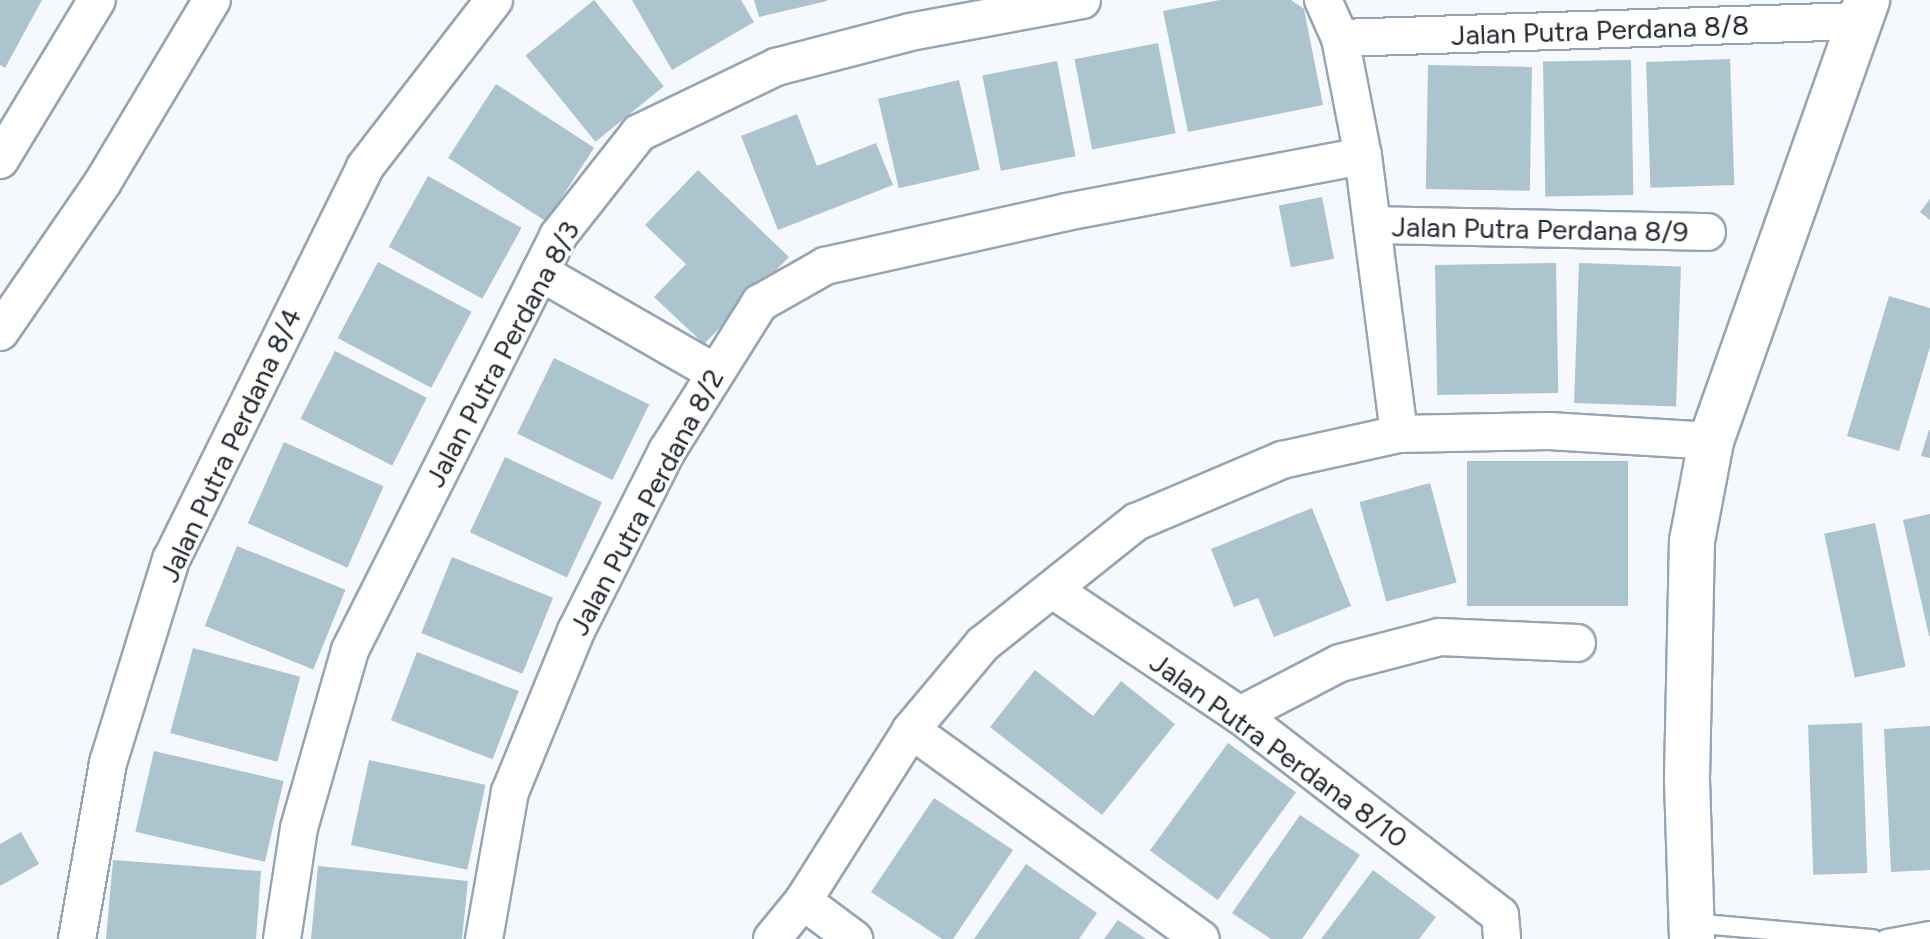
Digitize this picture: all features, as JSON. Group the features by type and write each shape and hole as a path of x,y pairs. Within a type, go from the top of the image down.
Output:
{"street":[{"path":"0,160 97,0"},
{"path":"0,332 18,313 103,182 212,0"},
{"name":"Jalan Putra Perdana 8/4","path":"77,939 108,763 171,560 365,167 494,0"},
{"name":"Jalan Putra Perdana 8/3","path":"282,939 299,828 350,650 558,236 639,133 776,67 908,16 1082,0"},
{"path":"1323,0 1340,38 1363,156 1399,434"},
{"path":"1691,931 1692,541 1711,441 1863,11"},
{"name":"Jalan Putra Perdana 8/8","path":"1340,38 1863,11"},
{"name":"Jalan Putra Perdana 8/2","path":"484,939 510,792 576,631 667,451 760,303 825,266 1066,212 1363,156"},
{"name":"Jalan Putra Perdana 8/9","path":"1373,225 1707,232"},
{"path":"540,272 714,372"},
{"path":"772,939 803,901 911,730 983,644 1136,522 1282,460 1399,434 1549,431 1711,441"},
{"name":"Jalan Putra Perdana 8/10","path":"1053,590 1240,715 1501,927"},
{"path":"1240,715 1340,663 1440,637 1577,643"},
{"path":"911,730 1201,939"},
{"path":"803,901 854,939"}],"lane":[{"path":"1691,931 1873,939"},
{"path":"1886,939 1930,931"}],"building":[{"path":"0,0 42,0 5,68 0,65"},
{"path":"594,0 664,86 595,142 526,55"},
{"path":"632,0 741,0 754,22 672,70"},
{"path":"754,0 827,0 827,1 759,17"},
{"path":"1220,0 1291,0 1304,9 1323,105 1188,132 1163,11"},
{"path":"1158,43 1176,133 1092,150 1075,59"},
{"path":"1730,59 1734,185 1650,188 1646,62"},
{"path":"1631,60 1633,195 1545,197 1543,62"},
{"path":"1057,61 1076,156 1001,171 982,76"},
{"path":"1428,65 1532,67 1530,191 1426,189"},
{"path":"959,80 980,170 899,188 878,99"},
{"path":"496,84 594,148 546,222 448,158"},
{"path":"797,114 817,166 876,143 893,185 778,230 741,136"},
{"path":"698,170 789,257 704,344 654,297 686,264 645,225"},
{"path":"428,176 522,228 482,299 389,247"},
{"path":"1322,197 1334,259 1291,267 1279,205"},
{"path":"1930,199 1930,220 1920,212"},
{"path":"378,262 472,312 431,388 338,338"},
{"path":"1556,263 1558,393 1437,395 1435,265"},
{"path":"1579,263 1681,267 1676,406 1574,403"},
{"path":"1889,296 1930,308 1930,347 1899,451 1847,436"},
{"path":"335,351 427,398 392,465 300,419"},
{"path":"554,358 649,404 612,480 517,433"},
{"path":"1930,430 1930,458 1921,456"},
{"path":"284,442 384,486 347,568 248,523"},
{"path":"505,457 602,502 567,577 470,532"},
{"path":"1467,461 1628,461 1628,606 1467,606"},
{"path":"1430,483 1457,582 1386,601 1359,502"},
{"path":"1312,508 1351,606 1274,637 1258,598 1234,607 1211,549"},
{"path":"1930,514 1930,636 1929,636 1903,520"},
{"path":"1875,523 1906,667 1855,678 1824,534"},
{"path":"237,546 345,590 313,670 205,626"},
{"path":"452,557 553,598 522,674 421,633"},
{"path":"193,648 300,677 277,762 170,733"},
{"path":"417,652 519,691 493,759 391,720"},
{"path":"1035,670 1093,716 1121,681 1175,724 1102,815 990,727"},
{"path":"1862,723 1867,873 1813,875 1808,725"},
{"path":"1930,726 1930,870 1891,872 1884,729"},
{"path":"1228,743 1296,792 1218,900 1150,851"},
{"path":"154,751 284,781 265,862 135,832"},
{"path":"369,760 485,785 467,870 351,845"},
{"path":"934,798 1013,850 953,939 942,939 871,892"},
{"path":"1300,815 1360,855 1302,939 1271,939 1232,913"},
{"path":"21,832 39,864 0,886 0,844"},
{"path":"113,860 261,871 256,939 106,939"},
{"path":"1026,864 1097,913 1079,939 974,939"},
{"path":"318,866 468,881 462,939 311,939"},
{"path":"1373,870 1436,917 1419,939 1321,939"},
{"path":"1118,920 1146,939 1104,939"}]}
